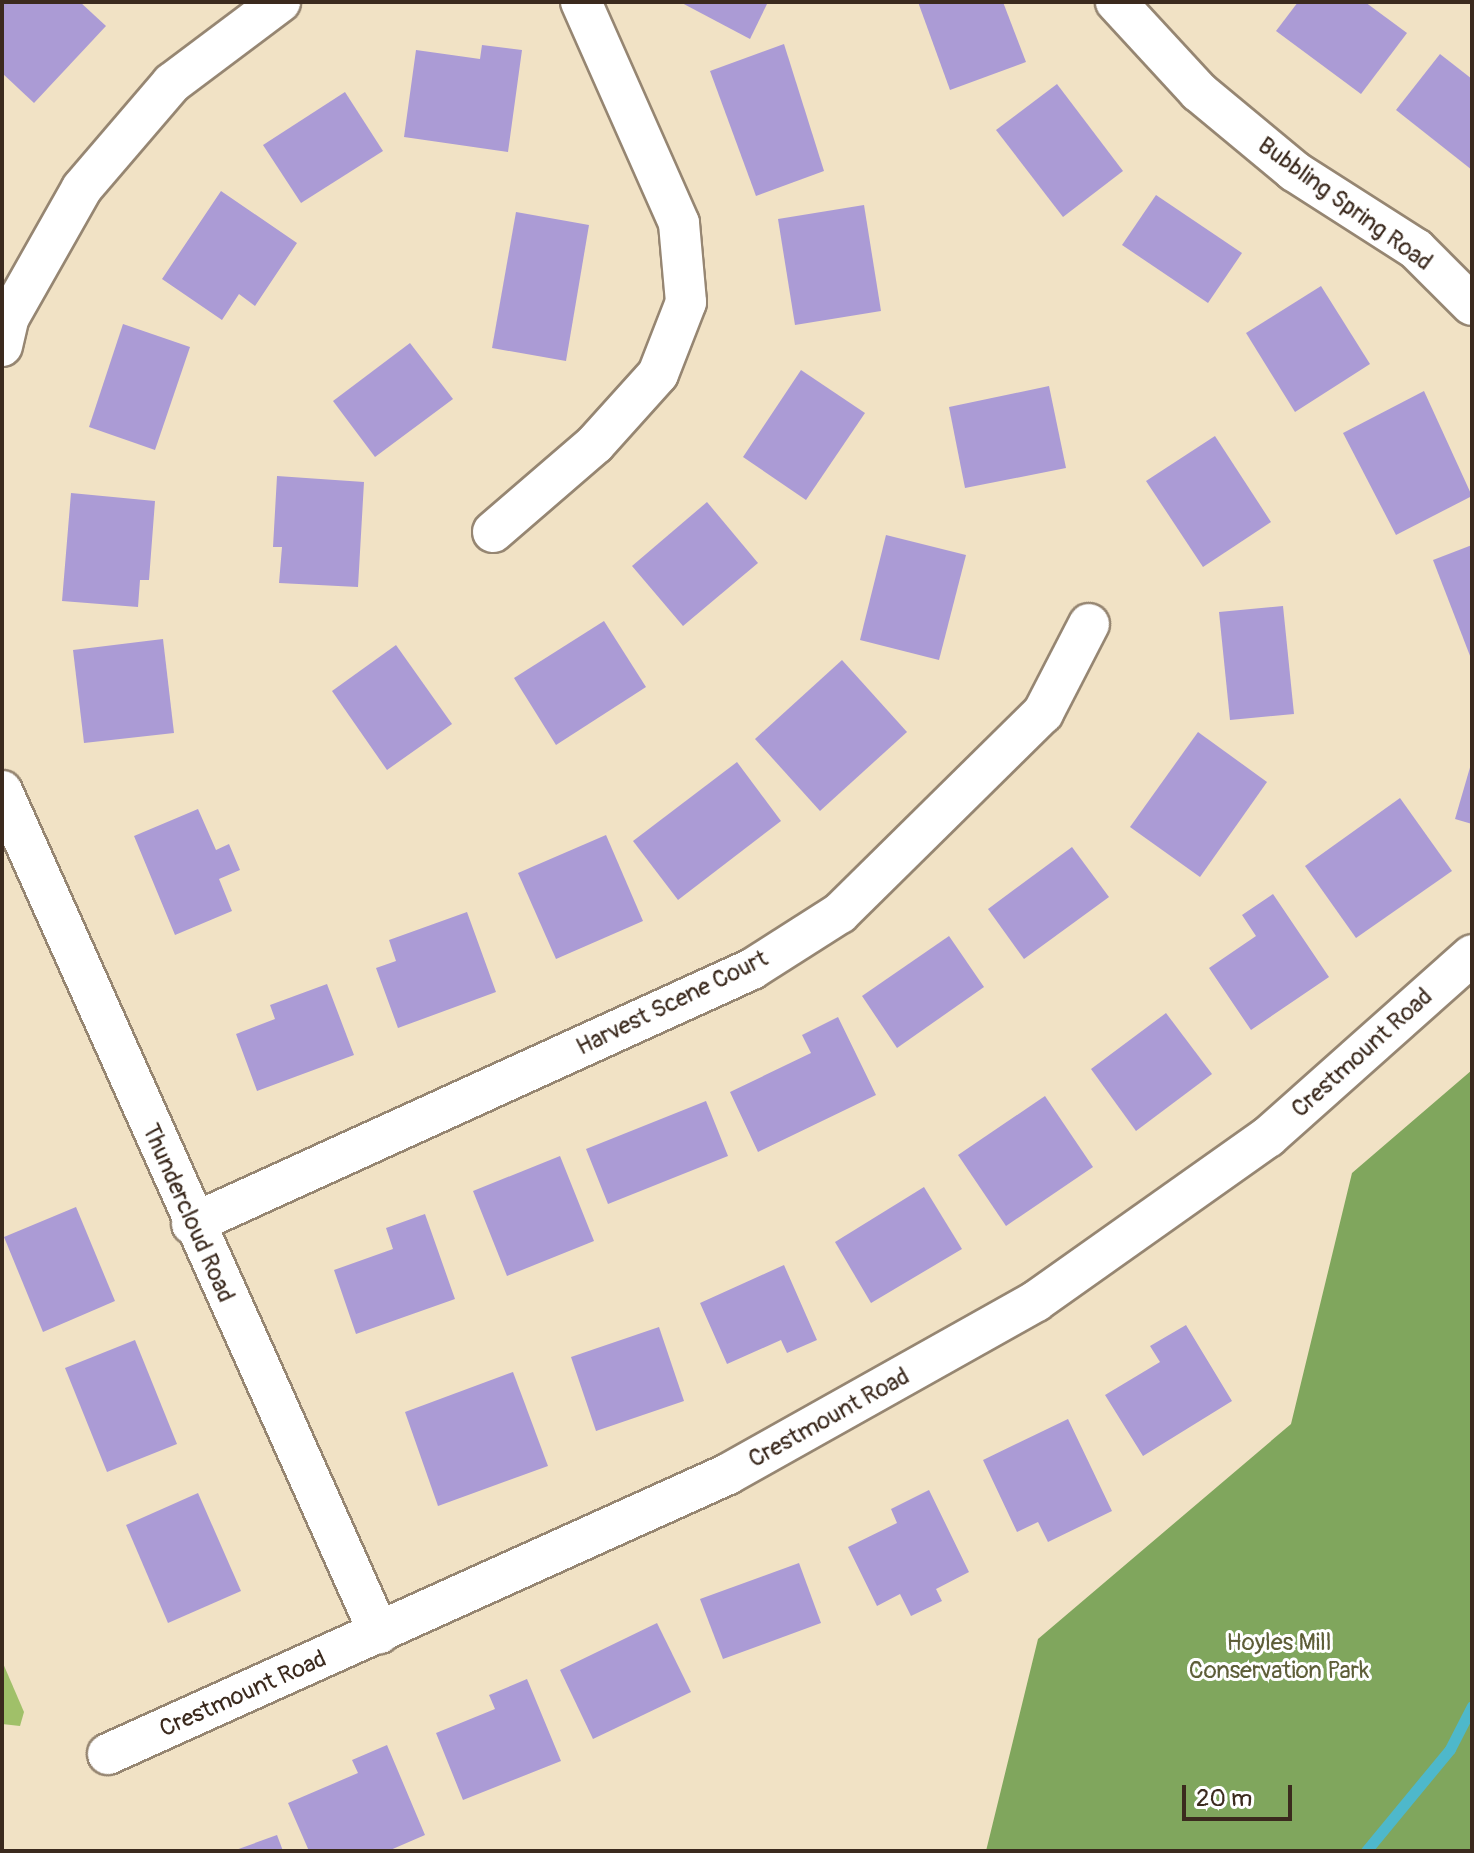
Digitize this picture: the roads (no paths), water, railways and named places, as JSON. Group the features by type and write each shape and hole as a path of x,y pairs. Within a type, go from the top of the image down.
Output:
{"street":[{"path":"2,346 8,319 82,188 172,83 280,2"},
{"path":"493,532 595,444 658,374 686,302 679,223 581,2"},
{"name":"Bubbling Spring Road","path":"1116,2 1199,92 1294,171 1416,249 1472,305"},
{"name":"Harvest Scene Court","path":"192,1224 752,969 840,913 1043,713 1089,624"},
{"name":"Thundercloud Road","path":"2,791 192,1224 379,1633"},
{"name":"Crestmount Road","path":"108,1754 728,1474 1036,1301 1268,1137 1472,955"}],"waterway":[{"path":"1366,1851 1450,1749 1472,1706"}],"park label":[{"name":"Hoyles Mill Conservation Park","path":"1279,1657"}]}
